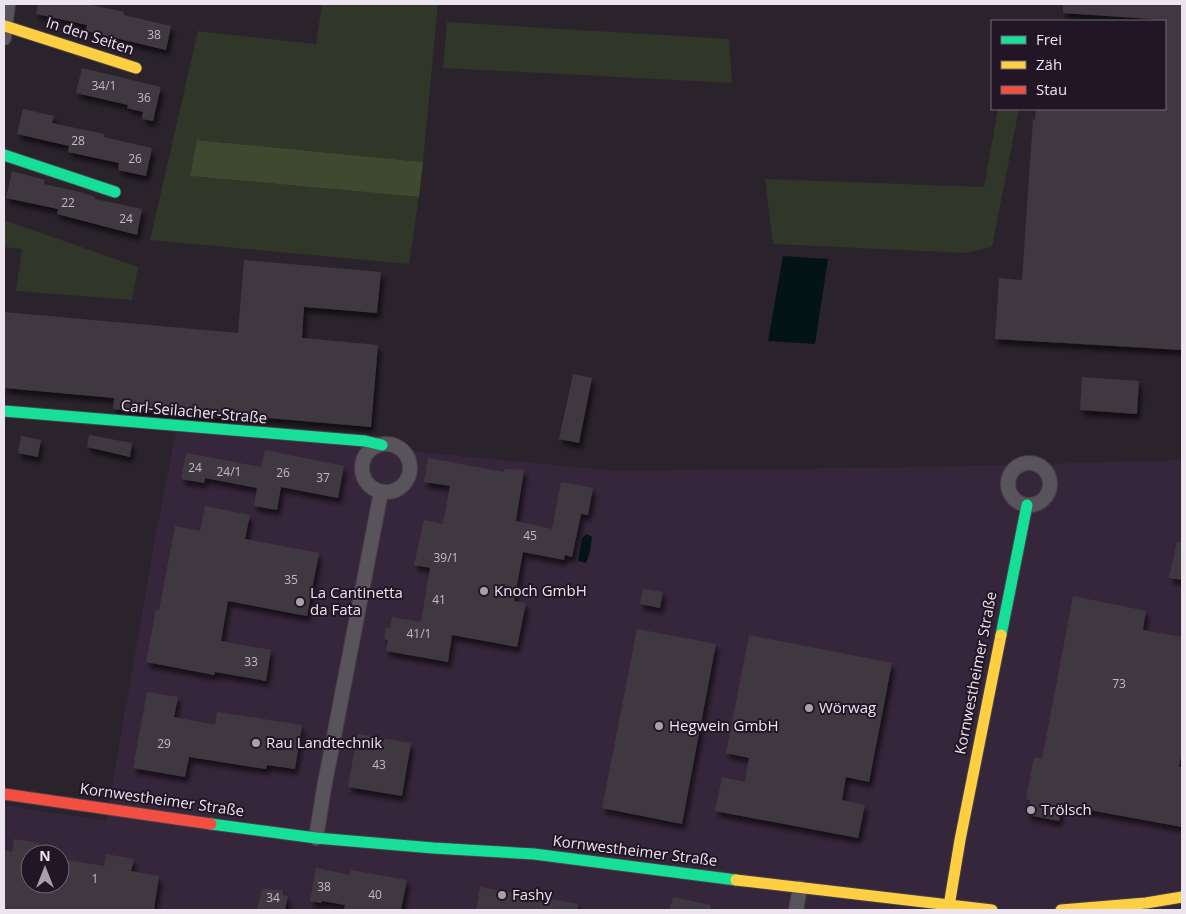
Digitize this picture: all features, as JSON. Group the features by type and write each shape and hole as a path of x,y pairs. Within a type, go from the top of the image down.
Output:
{"street":[{"name":"In den Seiten","path":"8,4 5,32 136,68"},
{"path":"4,155 114,192"},
{"name":"Carl-Seilacher-Straße","path":"4,411 365,441 382,445"},
{"path":"382,445 394,445 403,451 409,460 411,470 408,480 401,488 392,492 381,492 371,487 365,479 362,469 364,458 370,450 382,445"},
{"path":"316,838 381,492"},
{"name":"Kornwestheimer Straße","path":"949,906 962,830 1027,505"},
{"name":"Kornwestheimer Straße","path":"4,794 316,838 534,854 992,910"},
{"path":"796,910 800,888"},
{"path":"1061,910 1182,898"}],"shaded area":[{"path":"783,256 828,259 815,344 768,341"},
{"path":"176,432 360,446 616,471 931,467 1182,460 1182,910 4,910 4,805 106,821 154,544"},
{"path":"587,534 592,537 586,563 578,561 582,538"}],"green space":[{"path":"322,4 438,4 423,162 198,140 190,176 419,197 409,264 150,240 198,31 316,44"},
{"path":"447,22 729,39 732,83 443,68"},
{"path":"998,110 1019,110 992,247 966,253 773,244 765,179 984,187"},
{"path":"197,140 423,162 419,197 190,176"},
{"path":"4,220 138,267 132,300 16,291 22,249 4,247"}],"building":[{"path":"38,4 87,4 124,12 124,15 171,26 166,50 86,31 87,25 36,14"},
{"path":"1063,4 1182,4 1182,350 995,339 999,278 1022,280 1033,119 1035,120 1036,110 1166,110 1166,20 1063,13"},
{"path":"82,68 161,87 153,121 142,119 143,112 127,108 128,105 76,93"},
{"path":"23,109 54,116 52,123 104,134 104,137 152,148 146,176 118,170 119,163 68,152 69,146 17,134"},
{"path":"12,171 45,180 44,184 80,192 95,197 95,199 142,209 137,235 57,214 58,209 6,198"},
{"path":"244,260 381,272 377,313 304,307 302,338 378,345 371,427 232,415 232,419 113,409 114,398 4,388 4,312 238,333"},
{"path":"573,374 592,378 579,443 559,439"},
{"path":"1082,377 1139,381 1137,414 1080,410"},
{"path":"89,435 132,443 130,457 87,447"},
{"path":"21,436 41,440 38,457 18,453"},
{"path":"265,450 344,466 338,498 281,487 277,510 254,506 257,488 205,478 204,483 181,479 186,453 261,467"},
{"path":"428,458 504,472 504,469 524,470 516,521 552,529 561,482 593,488 588,515 581,514 572,557 565,555 564,560 523,552 514,601 526,603 517,647 452,635 448,662 386,651 388,640 384,639 386,628 390,629 392,617 421,622 430,568 414,565 424,520 443,524 450,486 424,482"},
{"path":"205,506 250,515 245,539 319,553 307,616 228,601 221,641 271,650 266,681 215,672 214,675 146,662 156,610 159,610 175,526 200,531"},
{"path":"1177,542 1182,543 1182,580 1169,578"},
{"path":"643,589 663,592 660,608 640,604"},
{"path":"1073,596 1146,611 1143,630 1182,637 1182,751 1179,767 1182,767 1182,827 1062,805 1059,821 1027,815 1030,800 1026,799 1034,757 1042,759"},
{"name":"Hegwein GmbH","path":"637,629 716,644 682,824 602,808"},
{"name":"Wörwag","path":"749,635 892,663 869,782 846,777 842,800 865,805 858,838 715,811 722,777 745,782 749,758 726,753"},
{"path":"147,692 178,697 174,717 215,725 217,712 302,725 295,769 267,765 266,769 189,757 185,777 133,768"},
{"path":"357,734 411,743 402,796 348,787"},
{"path":"14,839 39,843 20,844 20,894 70,894 70,861 104,866 106,854 134,859 131,871 159,876 154,910 4,910 4,850 12,852"},
{"path":"316,868 350,875 351,870 407,880 401,910 344,910 345,905 310,901"},
{"name":"Fashy","path":"480,887 578,904 577,910 476,910"},
{"path":"262,889 283,890 283,895 288,896 285,910 257,910"},
{"path":"673,897 711,905 711,910 670,910"}],"traffic: fast":[{"path":"4,155 115,192"},
{"path":"4,411 365,441 382,445"},
{"path":"1001,635 1027,505"},
{"path":"211,824 316,838 534,854 736,880"}],"traffic: slow":[{"path":"5,26 136,68"},
{"path":"949,906 960,840 1001,635"},
{"path":"736,880 992,910"},
{"path":"1061,910 1146,903 1182,897"}],"traffic: jam":[{"path":"4,794 211,824"}],"place":[{"name":"Knoch GmbH","path":"484,591"},
{"name":"La Cantinetta da Fata","path":"300,602"},
{"name":"Wörwag","path":"809,708"},
{"name":"Hegwein GmbH","path":"659,726"},
{"name":"Rau Landtechnik","path":"256,743"},
{"name":"Trölsch","path":"1031,810"},
{"name":"Fashy","path":"502,895"}]}
